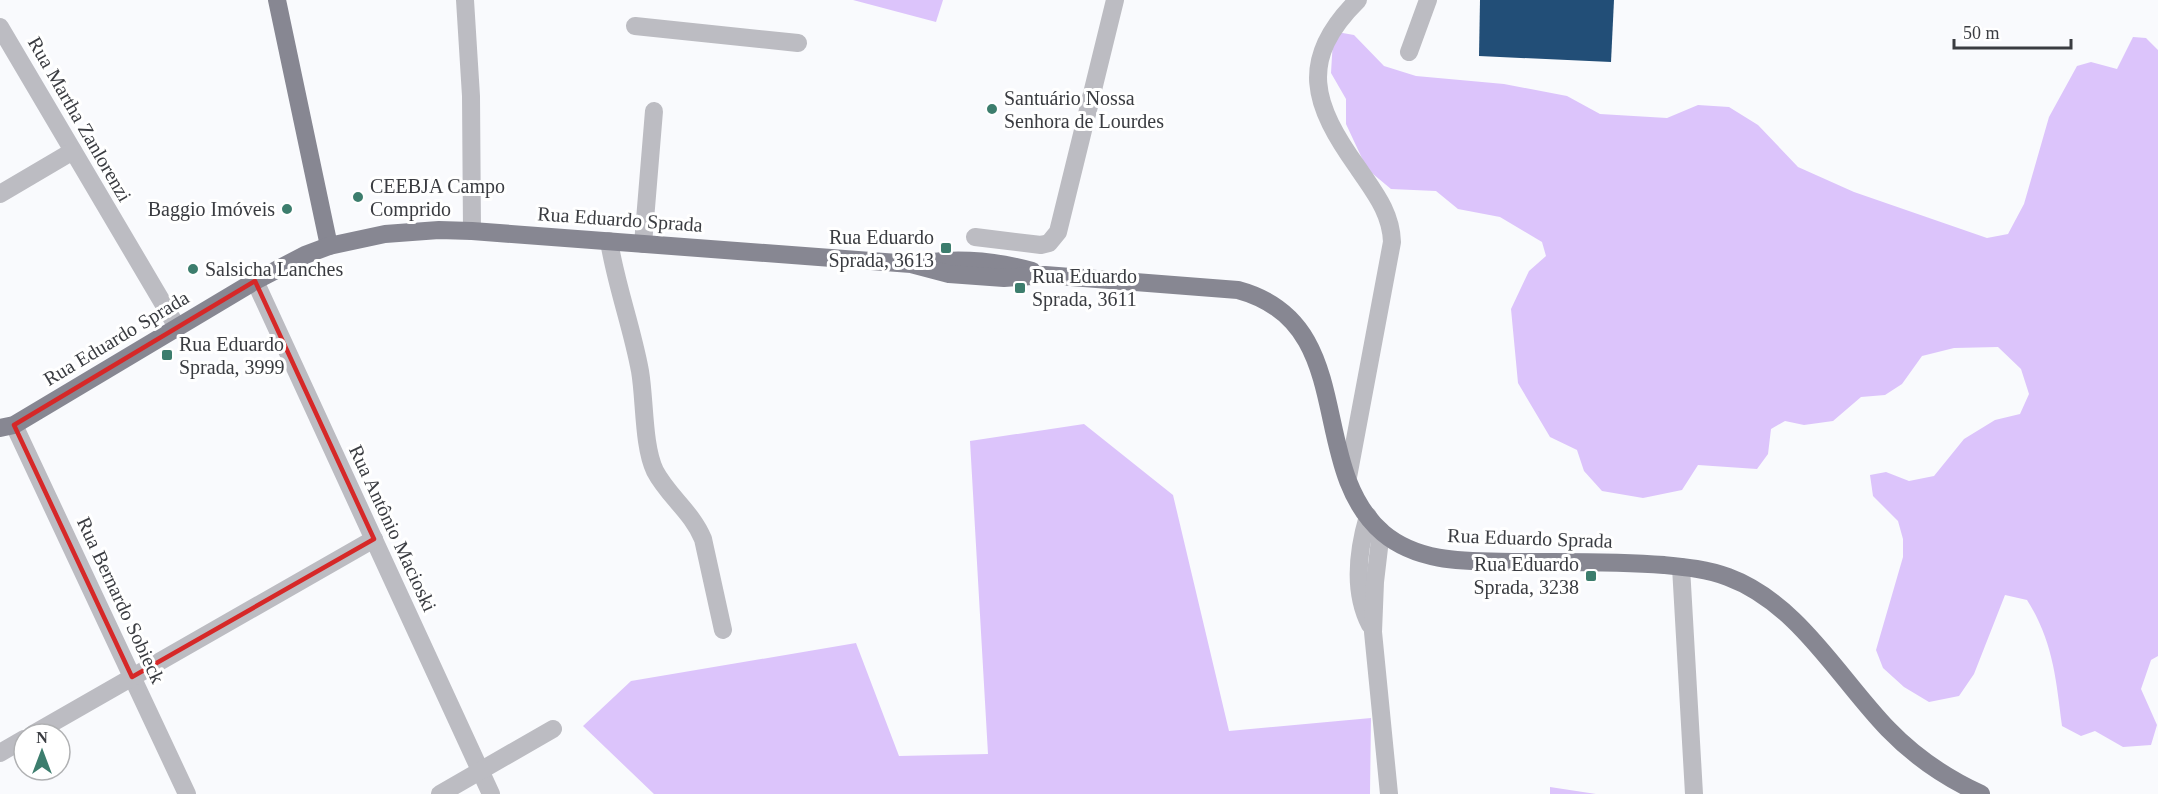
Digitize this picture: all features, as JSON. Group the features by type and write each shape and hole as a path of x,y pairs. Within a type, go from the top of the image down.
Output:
{"main road":[{"path":"277,0 329,246"},
{"name":"Rua Eduardo Sprada","path":"0,444 7,426 255,281 305,255 329,246 385,234 440,230 472,231 911,264 949,274 1004,278 1045,274 1227,288 1257,295 1276,305 1292,319 1304,336 1319,369 1354,494 1381,531 1397,543 1413,551 1449,560 1627,563 1705,570 1727,577 1769,600 1805,633 1905,745 1944,774 1981,794"}],"street":[{"path":"465,0 471,96 472,231"},
{"path":"975,237 1041,245 1049,243 1058,232 1115,0"},
{"path":"1348,477 1392,242 1391,229 1378,196 1338,140 1326,117 1317,82 1323,46 1340,19 1358,0"},
{"path":"1408,52 1428,0"},
{"path":"635,26 798,43"},
{"name":"Rua Martha Zanlorenzi","path":"0,27 177,327"},
{"path":"643,244 654,111"},
{"path":"0,194 73,151"},
{"path":"609,241 638,360 649,453 655,471 699,528 723,630"},
{"name":"Rua Antônio Macioski","path":"255,281 491,794"},
{"name":"Rua Bernardo Sobieck","path":"7,426 132,677 187,794"},
{"path":"1368,516 1364,528 1359,578 1364,614 1373,632"},
{"path":"1381,531 1375,582 1373,632 1389,794"},
{"path":"54,722 374,539"},
{"path":"1681,567 1694,794"},
{"path":"440,794 553,729"}],"highlighted area":[{"path":"255,281 374,539 132,677 14,425"}],"shaded area":[{"path":"853,0 943,0 936,22"},
{"path":"1337,32 1354,35 1384,66 1416,76 1504,84 1567,96 1600,114 1667,118 1698,105 1729,107 1758,125 1798,167 1854,192 1987,238 2008,234 2024,204 2049,117 2077,66 2091,62 2117,69 2133,37 2146,38 2158,50 2158,656 2151,660 2141,689 2157,725 2151,745 2123,747 2095,731 2081,736 2062,726 2048,645 2036,615 2027,600 2005,595 1974,674 1959,696 1929,702 1904,687 1883,668 1876,650 1903,557 1903,539 1898,521 1873,496 1870,475 1886,472 1909,481 1934,476 1964,439 1995,420 2020,414 2029,394 2021,369 1998,347 1954,348 1922,356 1902,384 1885,395 1861,397 1833,421 1804,425 1785,421 1771,429 1768,454 1757,469 1698,465 1682,490 1643,498 1602,491 1584,471 1577,450 1550,437 1518,383 1511,309 1529,271 1546,256 1542,242 1500,217 1458,209 1436,191 1391,189 1367,169 1346,124 1346,99 1331,73 1333,39"},
{"path":"1084,424 1173,495 1229,731 1371,718 1370,794 654,794 583,726 631,681 856,643 899,756 988,754 970,441"},
{"path":"1550,787 1596,794 1550,794"}],"building":[{"path":"1480,0 1614,0 1611,62 1479,56"}],"place":[{"name":"Santuário Nossa Senhora de Lourdes","path":"992,109"},
{"name":"CEEBJA Campo Comprido","path":"358,197"},
{"name":"Baggio Imóveis","path":"287,209"},
{"name":"Rua Eduardo Sprada, 3613","path":"946,248"},
{"name":"Salsicha Lanches","path":"193,269"},
{"name":"Rua Eduardo Sprada, 3611","path":"1020,288"},
{"name":"Rua Eduardo Sprada, 3999","path":"167,355"},
{"name":"Rua Eduardo Sprada, 3238","path":"1591,576"}]}
